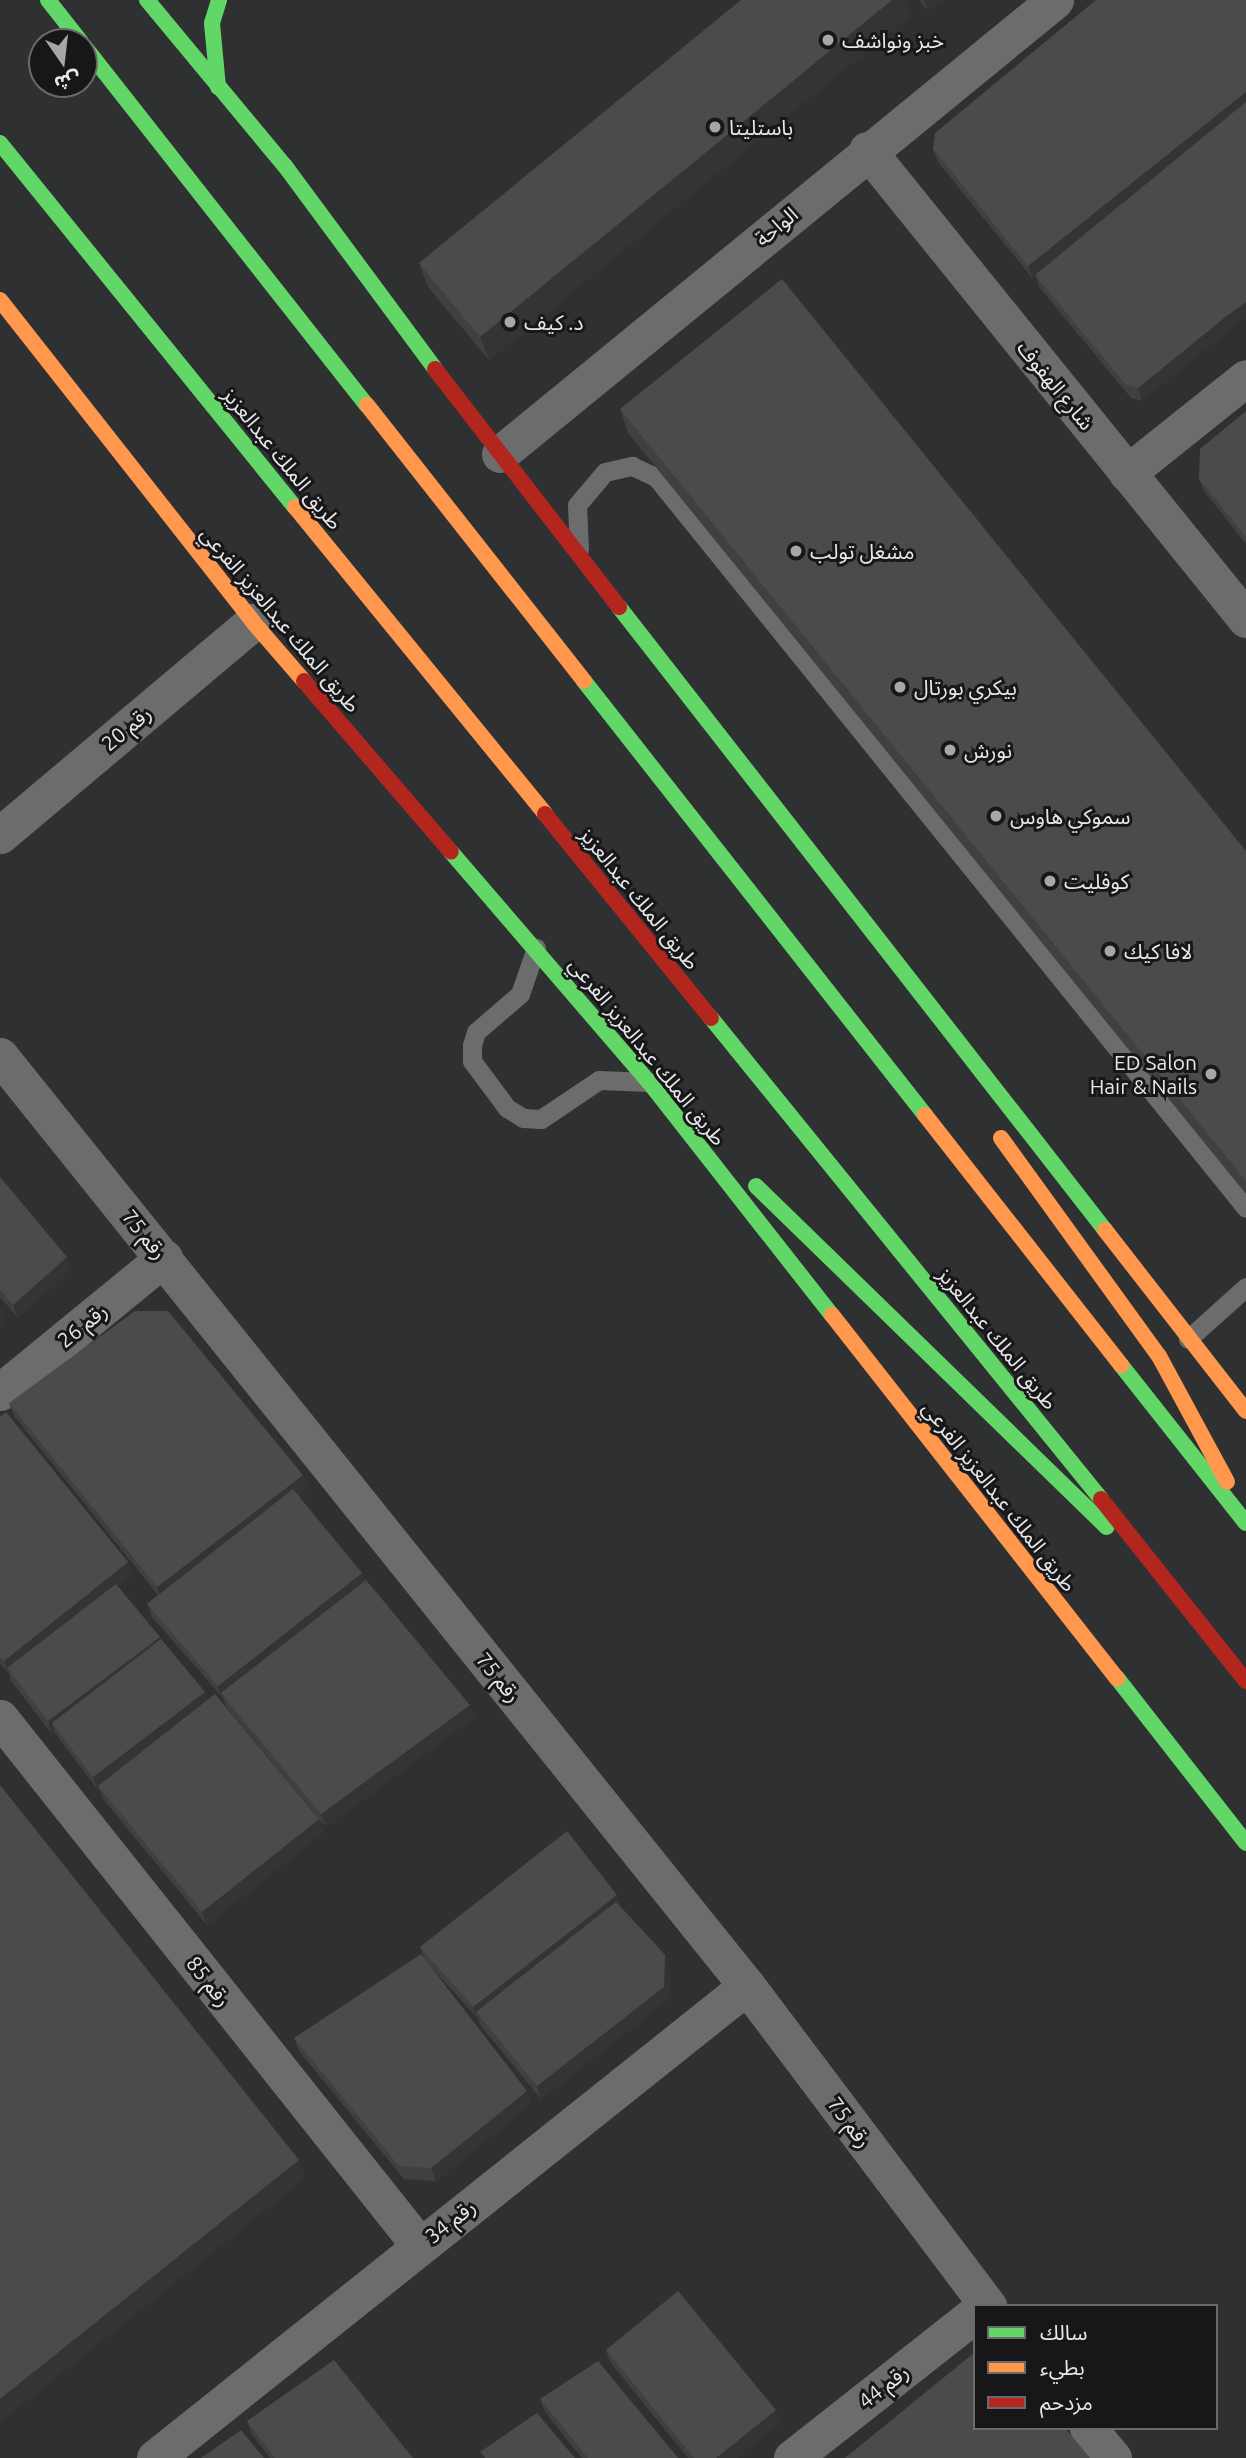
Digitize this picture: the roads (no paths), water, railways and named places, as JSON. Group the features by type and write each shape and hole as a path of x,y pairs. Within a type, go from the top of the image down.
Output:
{"main road":[{"path":"47,0 69,28"},
{"path":"147,0 285,166 354,263 500,454 1246,1411"},
{"path":"218,87 212,23 219,0"},
{"path":"98,64 1246,1523"},
{"name":"طريق الملك عبدالعزيز","path":"0,143 1190,1608 1246,1681"},
{"name":"طريق الملك عبدالعزيز الفرعي","path":"0,300 253,622 649,1082 1246,1843"},
{"path":"869,926 919,1020"},
{"path":"649,1082 1190,1608"},
{"path":"989,1122 1159,1356 1246,1517"}],"street":[{"name":"الواحة","path":"500,454 867,150 1055,0"},
{"name":"شارع الهفوف","path":"867,150 1246,619"},
{"path":"1127,473 1246,378"},
{"name":"رقم 20","path":"0,835 253,622"},
{"name":"رقم 75","path":"0,1056 747,1986 981,2304"},
{"name":"رقم 26","path":"0,1392 164,1258"},
{"name":"رقم 85","path":"0,1717 419,2245"},
{"name":"رقم 34","path":"155,2458 747,1986"},
{"name":"رقم 44","path":"792,2458 973,2317"},
{"path":"1090,2430 1113,2458"}],"lane":[{"path":"579,556 577,505 605,472 632,466 656,477 1246,1208"},
{"path":"536,948 520,994 476,1032 472,1045 472,1061 507,1108 523,1118 541,1119 599,1080 649,1082"},
{"path":"1188,1339 1246,1287"}],"place":[{"name":"خبز ونواشف","path":"828,40"},
{"name":"باستليتا","path":"715,127"},
{"name":"د. كيف","path":"510,322"},
{"name":"مشغل تولب","path":"796,551"},
{"name":"بيكري بورتال","path":"900,687"},
{"name":"نورش","path":"950,750"},
{"name":"سموكي هاوس","path":"996,816"},
{"name":"كوفليت","path":"1050,881"},
{"name":"لافا كيك","path":"1110,951"},
{"name":"ED Salon Hair & Nails","path":"1211,1074"}]}
